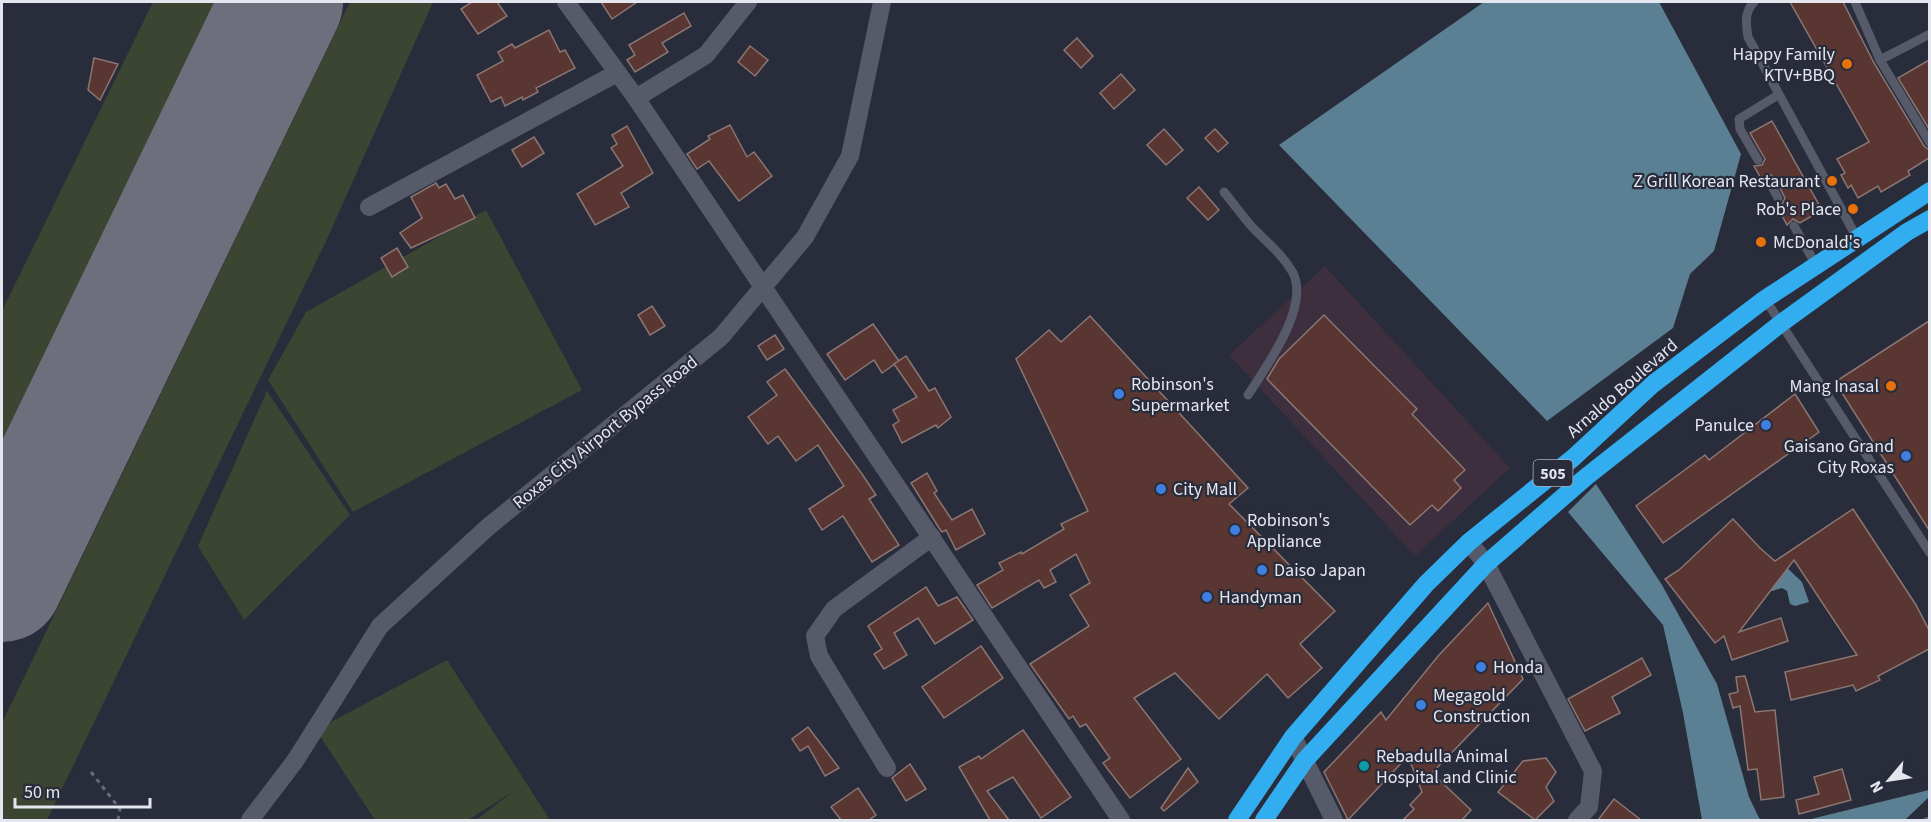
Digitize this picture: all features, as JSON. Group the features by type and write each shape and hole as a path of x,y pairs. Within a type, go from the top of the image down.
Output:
{"highway":[{"name":"Arnaldo Boulevard","path":"1237,820 1293,738 1426,584 1469,542 1573,458 1653,384 1765,299 1929,191"},
{"name":"505","path":"1264,820 1305,760 1486,564 1586,477 1780,324 1907,232 1929,219"}],"street":[{"path":"566,2 636,98 1121,820"},
{"path":"636,98 706,55 747,2"},
{"name":"Roxas City Airport Bypass Road","path":"250,820 295,761 380,626 488,526 721,337 805,237 850,156 882,2"},
{"path":"369,207 617,73"},
{"path":"887,768 819,656 815,636 834,609 932,537"},
{"path":"1469,542 1486,564 1593,771 1589,807 1577,820"},
{"path":"1293,738 1334,820"}],"lane":[{"path":"1754,2 1749,7 1745,20 1748,37 1857,238"},
{"path":"1855,2 1880,60 1929,143"},
{"path":"1880,60 1929,34"},
{"path":"1758,160 1740,129 1739,119 1778,95"},
{"path":"1769,181 1778,198"},
{"path":"1224,192 1252,226 1276,250 1294,275 1297,298 1287,328 1248,394"},
{"path":"1794,226 1816,265"},
{"path":"1765,299 1929,553"}],"path":[{"path":"92,772 120,809 118,820"},
{"path":"1924,820 1929,817"}],"shaded area":[{"path":"1325,266 1510,468 1415,556 1229,355"}],"green space":[{"path":"153,2 215,2 2,443 2,311"},
{"path":"350,2 433,2 327,239 47,820 2,820 2,723"},
{"path":"486,210 582,390 353,512 268,380 306,312"},
{"path":"267,391 350,515 244,620 198,546"},
{"path":"447,660 550,820 476,820 515,790 468,820 375,820 316,730"}],"water":[{"path":"1484,2 1659,2 1741,154 1714,251 1690,274 1673,328 1547,421 1279,145"},
{"path":"1596,484 1662,585 1717,684 1749,797 1759,818 1763,820 1702,820 1683,713 1663,625 1568,512"},
{"path":"1783,564 1802,582 1809,602 1795,606 1790,604 1787,591 1782,588 1772,591 1767,586"},
{"path":"1929,790 1929,797 1905,820 1807,820"}],"building":[{"path":"472,2 497,2 507,16 478,34 461,9"},
{"path":"601,2 637,2 612,19"},
{"path":"1790,2 1843,2 1874,63 1924,146 1929,150 1929,158 1908,171 1910,175 1881,192 1878,186 1858,198 1851,185 1848,188 1841,175 1845,173 1837,159 1869,142"},
{"path":"684,13 691,26 662,43 668,52 635,72 627,60 635,55 629,45"},
{"path":"549,30 560,52 565,50 575,68 536,88 538,92 523,100 522,97 505,106 501,97 491,102 477,75 503,61 498,52 512,44 515,48"},
{"path":"1077,38 1093,56 1081,68 1064,50"},
{"path":"750,46 768,60 755,76 738,62"},
{"path":"94,58 118,64 100,100 88,90"},
{"path":"1929,60 1929,129 1898,78"},
{"path":"1121,74 1135,90 1114,109 1100,93"},
{"path":"1772,121 1822,210 1800,223 1793,219 1787,225 1776,204 1782,204 1785,198 1775,178 1769,174 1762,180 1754,166 1762,165 1765,159 1750,133"},
{"path":"730,125 747,157 754,152 772,176 739,201 709,161 697,169 687,154 710,139 708,136"},
{"path":"627,126 653,173 621,193 629,207 595,225 577,194 623,166 611,148 617,144 612,135"},
{"path":"1164,129 1183,150 1166,165 1147,145"},
{"path":"1215,129 1228,143 1218,152 1205,138"},
{"path":"534,137 544,153 522,167 512,150"},
{"path":"436,183 439,188 446,184 455,199 463,195 475,218 411,248 400,233 422,218 411,197"},
{"path":"1199,187 1219,210 1208,220 1187,198"},
{"path":"397,248 408,267 392,277 381,258"},
{"path":"652,306 665,326 650,335 638,315"},
{"path":"1324,315 1417,409 1412,414 1465,470 1454,480 1461,488 1438,511 1432,505 1410,525 1267,379 1279,359"},
{"path":"1090,316 1248,488 1229,504 1335,611 1300,644 1322,668 1288,698 1267,674 1219,719 1175,673 1134,698 1181,759 1130,798 1103,763 1110,758 1086,724 1080,727 1073,716 1069,719 1030,664 1089,626 1070,595 1090,583 1076,554 1050,570 1056,582 1044,588 1039,580 992,608 977,585 1003,570 999,563 1021,552 1022,554 1064,529 1061,524 1088,511 1016,359 1049,330 1061,342"},
{"name":"Gaisano Grand City Roxas","path":"1929,321 1929,530 1835,382"},
{"path":"873,324 899,361 882,373 874,360 845,380 827,354"},
{"path":"775,335 784,349 767,360 758,346"},
{"path":"906,356 929,391 935,388 951,417 938,428 936,425 902,443 893,425 899,421 893,410 917,397 894,364"},
{"path":"785,369 876,495 869,499 899,545 872,562 843,516 822,530 809,509 844,486 818,445 796,461 778,436 768,444 748,417 777,395 767,382"},
{"path":"1795,394 1819,432 1663,543 1636,506 1705,455 1709,460"},
{"path":"927,473 937,491 934,493 952,520 972,509 985,534 956,550 946,530 942,532 939,528 911,483"},
{"path":"1853,509 1916,605 1929,630 1929,649 1878,676 1880,680 1856,691 1853,685 1791,700 1785,672 1857,655 1794,560 1739,632 1781,618 1788,641 1732,660 1724,636 1715,643 1665,579 1679,570 1733,519 1775,561"},
{"path":"926,587 938,606 957,597 973,620 935,644 918,618 894,633 907,655 884,669 874,654 882,649 868,626"},
{"path":"1488,603 1523,679 1432,773 1471,810 1462,820 1403,820 1414,809 1410,805 1422,792 1408,756 1348,820 1324,772 1381,712 1386,720 1439,655"},
{"path":"981,646 1003,678 944,718 922,687"},
{"path":"1642,658 1651,675 1612,697 1620,713 1585,731 1568,699"},
{"path":"1745,676 1755,712 1775,710 1784,797 1761,800 1757,769 1748,770 1740,706 1733,708 1729,694 1738,692 1736,677"},
{"path":"808,727 839,768 825,776 808,746 800,751 792,739"},
{"path":"1023,730 1071,797 1041,818 1013,777 987,791 1009,820 990,820 959,767 979,756 981,759"},
{"path":"1546,758 1556,772 1546,787 1554,801 1535,820 1498,792 1523,761"},
{"path":"910,764 926,789 906,801 892,778"},
{"path":"1188,768 1198,782 1164,811 1161,808"},
{"path":"1842,769 1851,800 1799,814 1796,800 1819,794 1814,777"},
{"path":"858,788 876,815 869,820 841,820 831,807"},
{"path":"1614,799 1641,820 1598,820"}],"runway":[{"path":"2,581 282,2"}],"place":[{"name":"Happy Family KTV+BBQ","path":"1847,64"},
{"name":"Z Grill Korean Restaurant","path":"1832,181"},
{"name":"Rob's Place","path":"1853,209"},
{"name":"McDonald's","path":"1761,242"},
{"name":"Mang Inasal","path":"1891,386"},
{"name":"Robinson's Supermarket","path":"1119,394"},
{"name":"Panulce","path":"1766,425"},
{"name":"Gaisano Grand City Roxas","path":"1906,456"},
{"name":"City Mall","path":"1161,489"},
{"name":"Robinson's Appliance","path":"1235,530"},
{"name":"Daiso Japan","path":"1262,570"},
{"name":"Handyman","path":"1207,597"},
{"name":"Honda","path":"1481,667"},
{"name":"Megagold Construction","path":"1421,705"},
{"name":"Rebadulla Animal Hospital and Clinic","path":"1364,766"}]}
